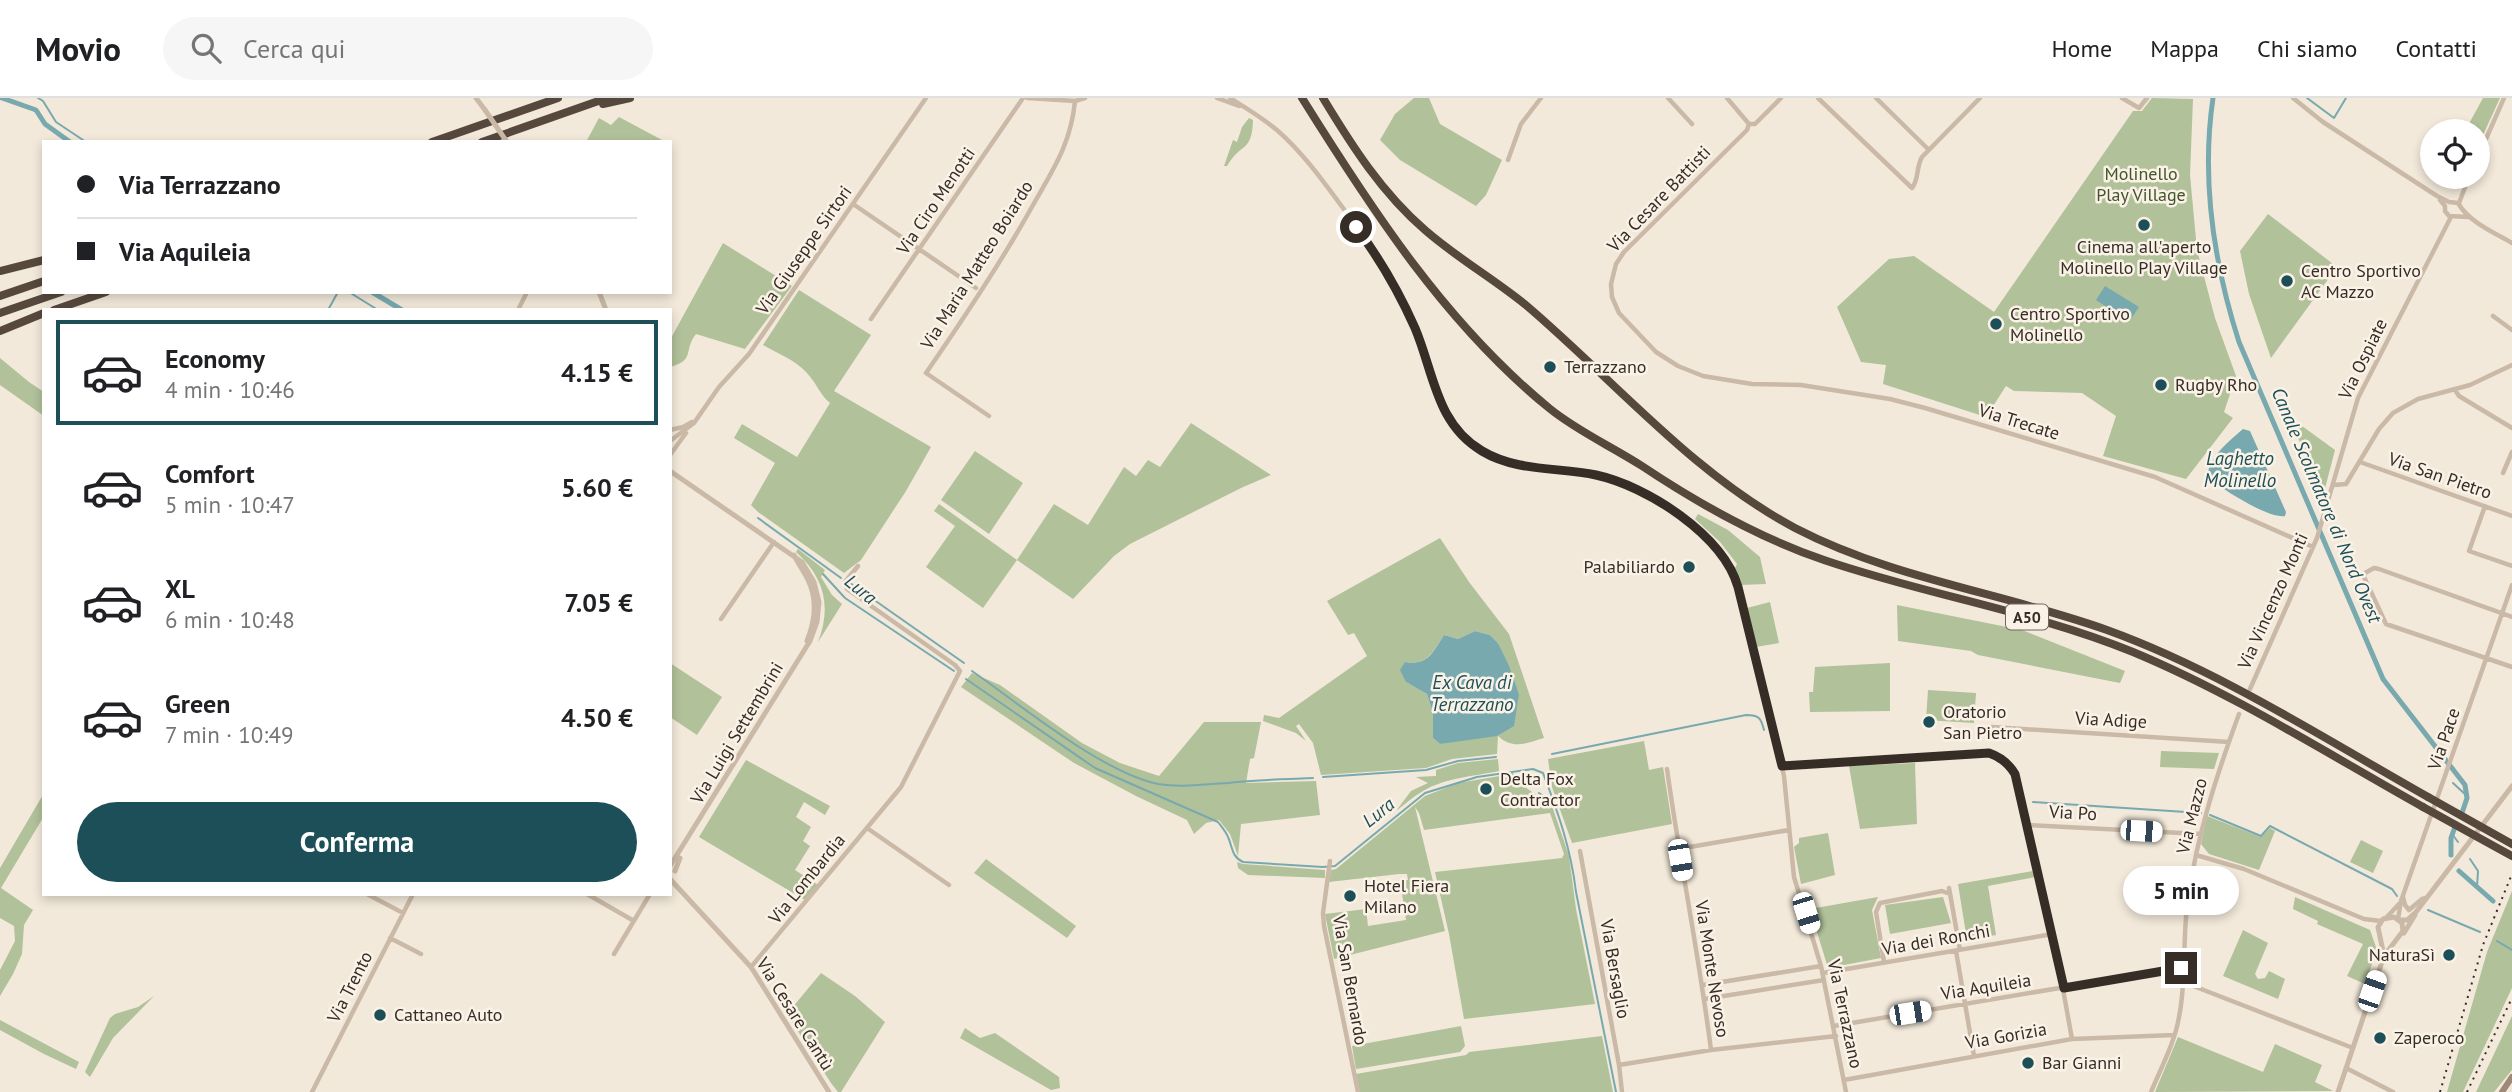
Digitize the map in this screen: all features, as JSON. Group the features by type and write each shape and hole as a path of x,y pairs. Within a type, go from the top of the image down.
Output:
{"highway":[{"path":"438,140 558,98"},
{"path":"488,140 607,98"},
{"path":"579,108 630,98"},
{"name":"A50","path":"1302,98 1370,204 1442,300 1461,323 1529,391 1559,416 1679,491 1776,541 1864,573 2031,618 2134,653 2194,680 2512,856"},
{"name":"A50","path":"1323,98 1362,160 1411,218 1443,245 1492,278 1681,448 1742,495 1794,527 1851,553 1916,576 2058,614 2128,638 2229,686 2512,844"},
{"path":"0,271 42,260"},
{"path":"0,296 42,282"},
{"path":"0,313 55,294"},
{"path":"60,308 100,294"},
{"path":"0,331 42,314"}],"main road":[{"path":"2502,1092 2512,1077"}],"street":[{"path":"476,98 506,140"},
{"name":"Via Giuseppe Sirtori","path":"672,439 690,427 719,387 749,354 926,98"},
{"path":"1025,98 1074,101 1085,98"},
{"name":"Via Ciro Menotti","path":"871,319 1025,98"},
{"name":"Via Terrazzano","path":"1217,98 1247,110"},
{"name":"Via Terrazzano","path":"1230,98 1278,131 1312,168 1381,261 1416,332 1440,404 1463,436 1482,451 1508,462 1596,475 1638,491 1676,513 1697,530 1733,572 1782,766 1794,877 1823,973 1846,1092"},
{"path":"1508,160 1521,124 1541,98"},
{"path":"1668,98 1692,124"},
{"path":"1727,98 1749,124"},
{"name":"Via Cesare Battisti","path":"1703,376 1668,360 1623,319 1612,297 1611,279 1624,252 1747,130 1749,124 1755,124 1782,98"},
{"path":"1818,98 1912,188 1916,183 1920,160 1980,98"},
{"path":"1877,98 1929,150"},
{"path":"2122,98 2139,108 2147,98"},
{"path":"2293,98 2323,122 2447,204 2458,208 2468,217 2512,243"},
{"path":"2490,130 2504,98"},
{"name":"Via Maria Matteo Boiardo","path":"989,416 926,373 993,274 1065,148 1071,128 1074,101"},
{"path":"2447,204 2445,213 2451,217 2458,208 2463,189"},
{"path":"853,204 976,288"},
{"name":"Via Ospiate","path":"2334,483 2358,398 2451,217"},
{"path":"2493,316 2512,330"},
{"path":"2334,483 2341,486 2347,483 2383,423 2393,413 2418,399 2470,385 2512,365"},
{"name":"Via Trecate","path":"1703,376 1752,384 1801,385 1908,403 2155,477 2313,547"},
{"path":"2455,390 2459,396 2512,428"},
{"name":"Via Giuseppe Sirtori","path":"672,430 683,427 700,414"},
{"path":"672,452 690,427"},
{"path":"2502,473 2512,452"},
{"name":"Via San Pietro","path":"2360,462 2512,516"},
{"name":"Via Luigi Settembrini","path":"672,472 794,555 811,585 814,603 813,623 804,650 694,830 672,872"},
{"name":"Via Vincenzo Monti","path":"2249,689 2317,538 2334,483"},
{"path":"2485,506 2469,551 2512,566"},
{"path":"721,619 774,542"},
{"name":"Via Lombardia","path":"751,967 909,774 960,669 847,589 845,582 858,566"},
{"path":"2512,617 2379,569 2374,568 2365,573 2364,577 2386,624 2512,667"},
{"name":"Via Pace","path":"2398,919 2402,899 2512,585"},
{"name":"Via Mazzo","path":"2151,1092 2180,1016 2186,908 2196,855 2215,779 2239,714"},
{"name":"Via Adige","path":"1992,727 2229,742"},
{"path":"1782,766 1989,753 2006,762 2015,774 2053,934 2072,1039"},
{"name":"Via Monte Nevoso","path":"1667,768 1678,849 1703,985 1711,1050"},
{"path":"2337,1092 2384,956 2402,936 2416,912 2512,786"},
{"name":"Via Po","path":"2026,825 2201,834"},
{"path":"867,828 949,885"},
{"path":"1678,849 1789,830"},
{"name":"Via Bersaglio","path":"1580,851 1622,1092"},
{"path":"2196,855 2244,869 2364,919 2378,930 2384,956"},
{"name":"Via San Bernardo","path":"1330,860 1323,913 1324,926 1357,1092"},
{"name":"Via Cesare Cantù","path":"672,872 681,889 751,967 829,1092"},
{"path":"1884,962 1876,912 1880,903 1950,891 1974,1056"},
{"path":"370,896 403,913"},
{"name":"Via Trento","path":"312,1092 412,896"},
{"path":"590,896 634,921"},
{"path":"614,954 649,896"},
{"path":"2402,899 2409,910 2422,899 2425,900"},
{"name":"Via Pace","path":"2383,919 2402,899"},
{"path":"2364,919 2407,920 2416,912"},
{"path":"2378,930 2383,919"},
{"path":"2398,919 2403,927 2402,936"},
{"name":"Via dei Ronchi","path":"1823,973 2053,934"},
{"path":"2380,937 2387,942 2395,941"},
{"path":"390,938 421,954"},
{"path":"1703,985 1821,966"},
{"name":"Via Aquileia","path":"1834,1026 2184,967"},
{"path":"1704,999 1824,980"},
{"path":"2183,982 2353,1048"},
{"name":"Via Gorizia","path":"1844,1080 2072,1039 2174,1035"},
{"path":"1619,1065 1711,1050 1836,1036"},
{"path":"2346,1068 2393,1092"}],"green space":[{"path":"1414,98 1429,98 1440,124 1502,160 1486,195 1476,206 1400,160 1380,140 1395,114"},
{"name":"Molinello Play Village","path":"2152,98 2193,99 2190,175 2197,250 2215,318 2236,376 2224,412 2233,418 2186,479 2103,456 2116,416 2082,393 2014,391 2006,386 1986,417 1883,384 1886,365 1861,362 1837,307 1889,259 1914,256 1994,312 2133,111 2142,111"},
{"path":"2483,98 2500,98 2490,120 2472,119"},
{"path":"619,117 662,140 587,140 599,118 611,125"},
{"path":"1249,118 1253,120 1248,143 1224,166 1233,140 1237,142 1242,127"},
{"name":"Centro Sportivo AC Mazzo","path":"2268,214 2337,267 2271,358 2249,294 2240,251"},
{"path":"723,243 792,286 745,349 696,334 686,358 672,366 672,336"},
{"path":"799,290 871,335 834,391 931,447 861,560 844,573 751,505 775,463 734,438 742,424 797,457 830,403 802,368 763,345"},
{"path":"0,358 42,391 42,415 0,385"},
{"path":"2291,418 2335,450 2323,496 2291,421"},
{"path":"1191,423 1271,475 1130,544 1114,556 1073,599 1017,560 1054,504 1088,525 1124,467 1136,476 1148,460 1160,467"},
{"path":"975,451 1023,483 989,534 941,500"},
{"path":"939,504 1017,560 983,608 926,567 955,526 934,511"},
{"path":"1698,514 1728,530 1760,557 1766,584 1740,585 1734,570 1737,564 1720,542 1695,519"},
{"path":"1440,538 1469,582 1509,634 1544,738 1515,744 1498,736 1497,754 1452,759 1426,768 1321,775 1313,743 1299,724 1296,726 1306,741 1296,733 1263,721 1264,715 1279,718 1367,656 1354,633 1348,635 1327,601","holes":["1475,631 1490,635 1498,643 1519,694 1452,741 1440,744 1433,738 1433,713 1427,694 1406,682 1405,662 1424,660 1444,635 1458,639"]},
{"path":"798,549 825,570 821,577 832,595 842,604 818,642 824,616 823,593 813,572 796,552"},
{"path":"1770,602 1779,643 1756,647 1748,622 1747,608"},
{"path":"1897,605 2022,630 2125,671 2120,683 1978,655 1971,651 1898,641"},
{"path":"1890,663 1890,711 1810,712 1809,692 1813,692 1815,667"},
{"path":"672,664 722,697 697,735 672,718"},
{"path":"972,673 1000,685 1082,743 1120,763 1159,776 1204,722 1261,722 1246,783 1316,781 1320,815 1241,824 1238,856 1230,834 1219,820 1206,823 1194,834 1187,820 1074,763 961,687"},
{"path":"1928,690 1976,693 1974,723 1926,720"},
{"path":"1644,741 1649,770 1663,767 1672,824 1572,843 1552,787 1548,759"},
{"path":"2161,751 2219,753 2214,769 2160,767"},
{"path":"1498,759 1499,771 1450,780 1416,795 1396,811 1411,791 1428,783 1416,777 1436,776 1436,770 1458,763"},
{"path":"746,760 830,806 825,815 804,802 796,817 811,827 803,841 810,846 795,870 818,885 805,900 699,837"},
{"path":"1915,763 1917,824 1860,829 1849,766"},
{"path":"1500,776 1511,777 1552,806 1569,856 1576,909 1595,1004 1464,1019 1435,872 1562,858 1564,854 1550,813 1424,830 1415,807 1445,931 1334,959 1325,914 1366,909 1368,926 1406,920 1400,881 1408,880 1407,874 1399,874 1329,882 1331,870 1336,869 1425,796 1458,783"},
{"path":"42,796 42,819 1,888 33,910 24,925 22,954 0,996 0,970 15,941 14,926 0,918 0,868"},
{"path":"2207,816 2261,837 2270,828 2275,831 2259,870 2209,854 2201,844"},
{"path":"1828,833 1835,875 1801,884 1794,847 1799,843 1799,838"},
{"path":"2361,840 2383,851 2373,873 2350,862"},
{"path":"986,859 1076,926 1067,938 974,873"},
{"path":"1237,862 1325,870 1325,878 1248,875 1238,868"},
{"path":"2033,871 2035,877 1988,886 1996,935 1967,940 1958,884"},
{"path":"2512,891 2512,988 2463,1092 2447,1092 2487,952"},
{"path":"1878,897 1872,910 1881,958 1828,968 1810,909"},
{"path":"1943,897 1951,923 1890,934 1885,905"},
{"path":"2295,897 2370,930 2377,950 2365,984 2347,976 2363,944 2317,924 2318,921 2293,909"},
{"path":"2243,930 2268,943 2255,974 2258,979 2265,978 2269,971 2285,979 2278,999 2223,976"},
{"path":"821,973 855,996 885,1022 841,1092 831,1083 787,1014"},
{"path":"154,996 113,1038 90,1077 85,1072 110,1018 138,1007"},
{"path":"2512,1016 2512,1070 2494,1092 2476,1092"},
{"path":"0,1020 79,1062 76,1069 0,1030"},
{"path":"1461,1026 1465,1046 1460,1052 1356,1069 1352,1046"},
{"path":"965,1028 980,1038 995,1033 1059,1077 1060,1088 1051,1090 960,1038"},
{"path":"1602,1036 1613,1092 1360,1092 1356,1074 1466,1055 1469,1052"},
{"path":"2178,1037 2263,1072 2275,1044 2322,1065 2315,1082 2333,1091 2155,1092"}],"water":[{"path":"2105,286 2139,307 2129,322 2096,300"},
{"name":"Laghetto Molinello","path":"2243,429 2250,431 2286,512 2285,516 2277,516 2257,508 2207,477 2216,456"},
{"name":"Ex Cava di Terrazzano","path":"1475,631 1490,635 1498,643 1509,666 1519,694 1514,726 1497,736 1440,744 1433,738 1433,713 1427,694 1406,682 1400,670 1405,662 1425,660 1444,635 1458,639"}],"waterway":[{"path":"2,98 36,110 45,124 67,140"},
{"name":"Lura","path":"38,98 43,101 56,122 83,140"},
{"name":"Canale Scolmatore di Nord Ovest","path":"2213,98 2208,160 2212,222 2223,282 2239,342 2383,679 2465,785 2467,798 2461,816"},
{"path":"2307,98 2334,118 2346,98"},
{"path":"329,308 337,294"},
{"name":"Lura","path":"352,294 375,308"},
{"path":"375,294 399,308"},
{"path":"758,518 841,578"},
{"name":"Lura","path":"823,574 845,598 954,671"},
{"path":"850,583 964,663"},
{"path":"972,671 1087,752 1136,777 1158,784 1175,786 1313,778"},
{"name":"Lura","path":"966,679 1095,768 1218,822 1227,835 1234,854 1243,862 1335,866 1425,793 1477,777 1533,769 1543,773 1559,816 1571,861 1616,1092"},
{"path":"1552,754 1746,715 1759,718 1764,730"},
{"name":"Canale Scolmatore di Nord Ovest","path":"2438,748 2440,767"},
{"path":"1323,777 1426,770 1458,761 1496,757"},
{"name":"Lura","path":"1509,772 1515,776"},
{"path":"2453,783 2467,796"},
{"path":"1539,793 1555,805"},
{"path":"2033,802 2201,813"},
{"path":"2210,815 2261,836 2270,826 2392,889 2397,896"},
{"name":"Canale Scolmatore di Nord Ovest","path":"2451,855 2451,838 2456,824"},
{"name":"Canale Scolmatore di Nord Ovest","path":"2452,834 2458,842"},
{"path":"2470,859 2478,871 2477,887"},
{"name":"Canale Scolmatore di Nord Ovest","path":"2459,871 2493,901"},
{"path":"2428,910 2480,932"},
{"path":"2497,941 2512,950"}],"railway":[{"path":"2440,1092 2483,945 2512,874"},
{"path":"2467,1092 2512,998"}],"place":[{"name":"Cinema all'aperto Molinello Play Village","path":"2144,225"},
{"name":"Centro Sportivo AC Mazzo","path":"2287,281"},
{"name":"Centro Sportivo Molinello","path":"1996,324"},
{"name":"Terrazzano","path":"1550,367"},
{"name":"Rugby Rho","path":"2161,385"},
{"name":"Palabiliardo","path":"1689,567"},
{"name":"Oratorio San Pietro","path":"1929,722"},
{"name":"Delta Fox Contractor","path":"1486,789"},
{"name":"Hotel Fiera Milano","path":"1350,896"},
{"name":"NaturaSì","path":"2449,955"},
{"name":"Cattaneo Auto","path":"380,1015"},
{"name":"Zaperoco","path":"2380,1038"},
{"name":"Bar Gianni","path":"2028,1063"}],"route":[{"path":"1356,227 1396,287 1416,332 1440,404 1453,424 1473,445 1494,457 1520,465 1585,473 1625,485 1676,513 1722,556 1733,572 1738,587 1782,766 1989,753 1997,756 2006,762 2015,774 2064,988 2181,968"}]}
